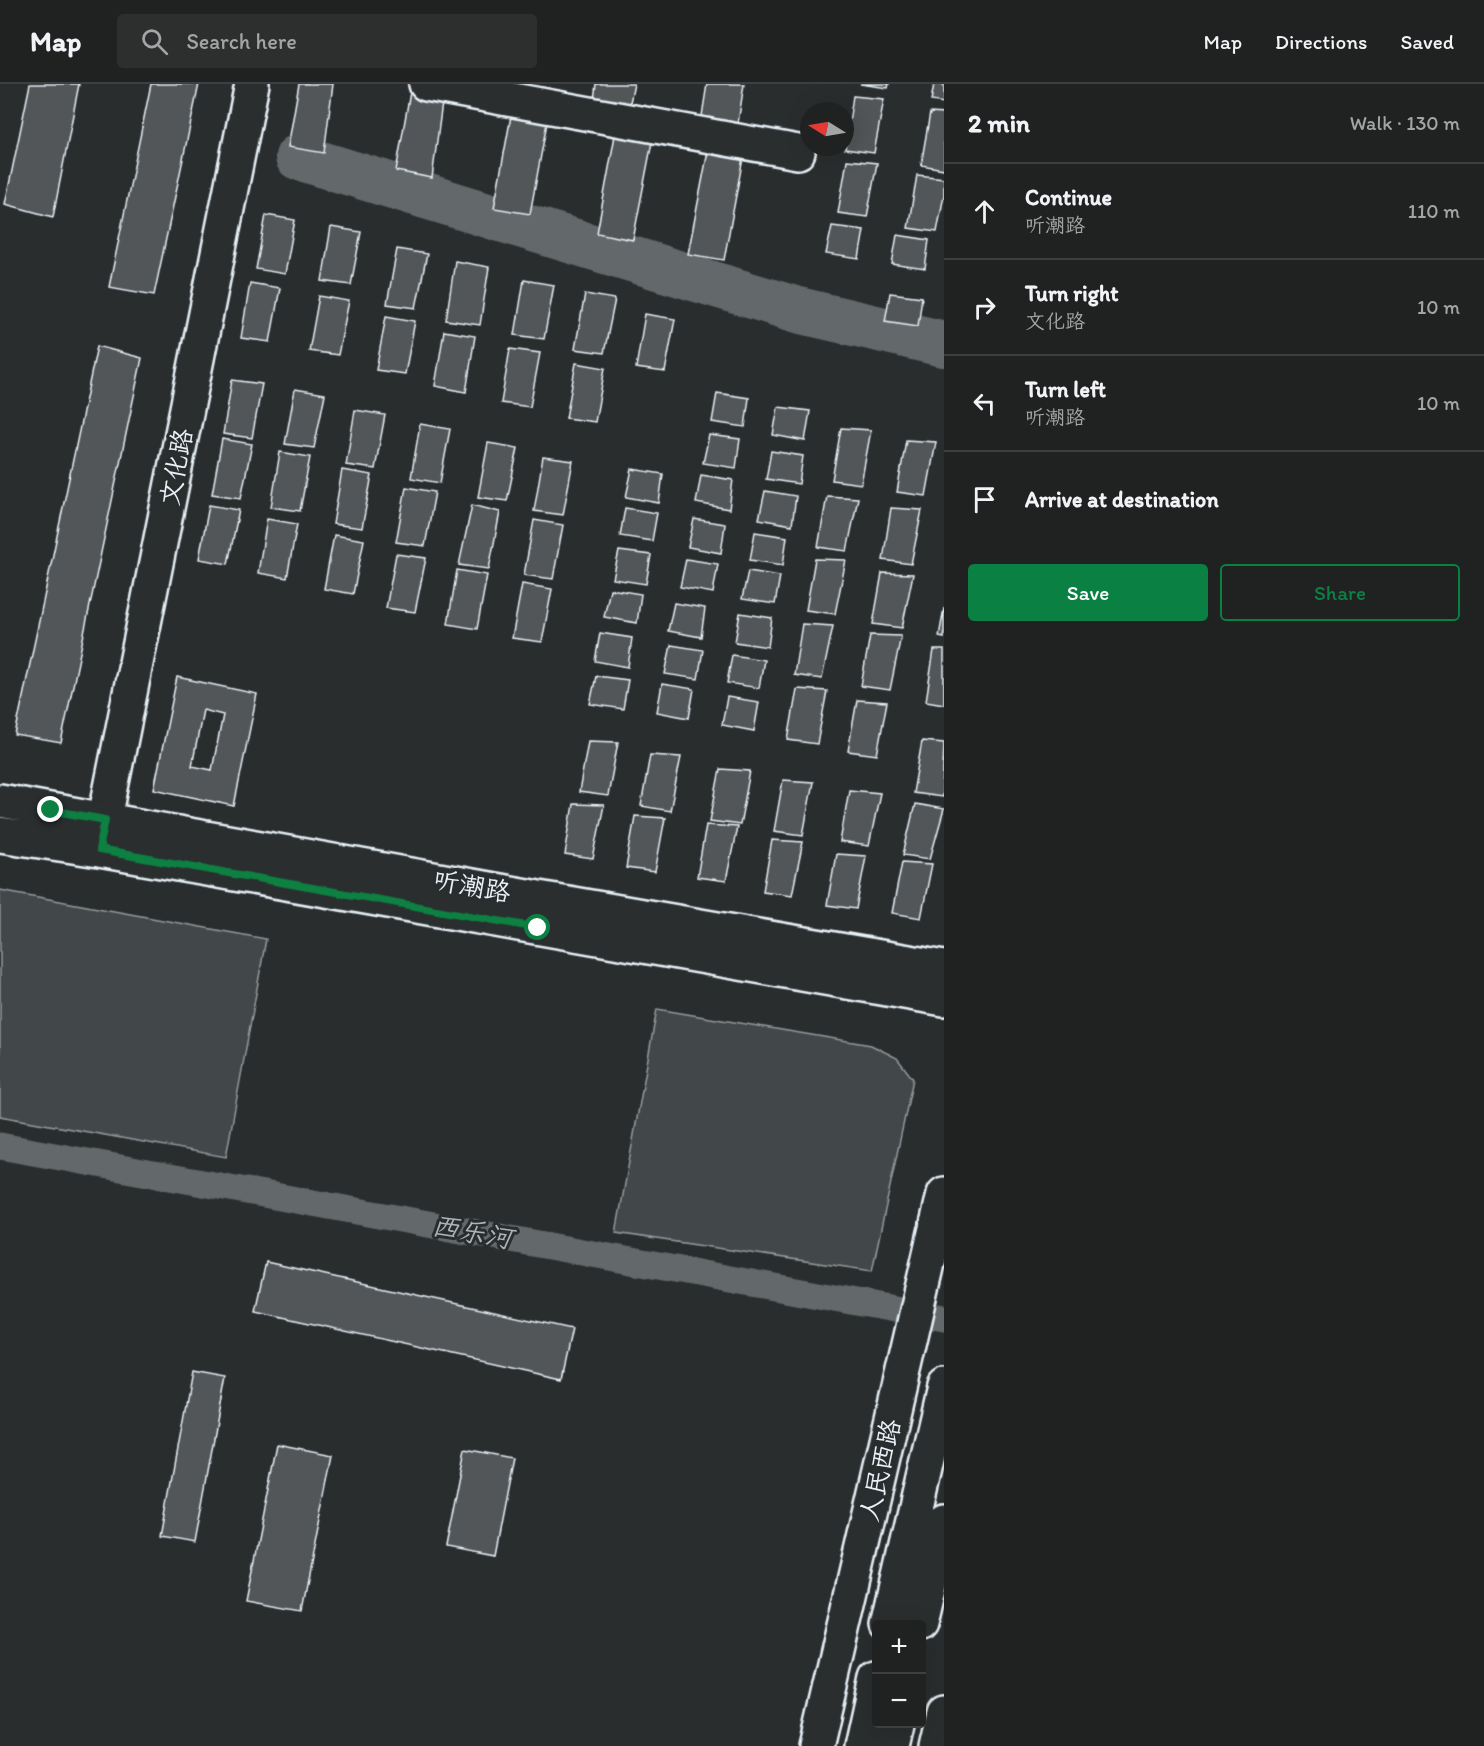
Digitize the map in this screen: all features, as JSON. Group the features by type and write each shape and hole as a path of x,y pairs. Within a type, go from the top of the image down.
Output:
{"main road":[{"name":"文化路","path":"102,835 252,84"},
{"path":"426,84 798,152"},
{"name":"听潮路","path":"0,801 102,835 944,999"},
{"name":"听潮路","path":"0,835 102,835 944,968"},
{"name":"人民西路","path":"816,1746 944,1194"},
{"name":"人民西路","path":"890,1620 944,1387"},
{"path":"921,1620 944,1521"},
{"path":"861,1746 872,1696"},
{"path":"936,1746 944,1712"},
{"path":"892,1746 896,1728"}],"shaded area":[{"path":"0,890 266,939 226,1157 0,1116"},
{"path":"657,1009 871,1045 897,1058 913,1079 872,1271 616,1233"}],"building":[{"path":"30,84 79,84 53,217 5,204"},
{"path":"151,84 199,84 154,295 109,287"},
{"path":"299,84 333,84 324,153 288,147"},
{"path":"596,84 634,84 629,107 594,100"},
{"path":"707,84 744,84 738,123 702,116"},
{"path":"860,84 889,84 888,88"},
{"path":"934,84 944,84 944,103 931,101"},
{"path":"410,92 442,103 432,178 396,171"},
{"path":"853,96 884,99 874,153 854,150 854,102 852,102"},
{"path":"513,105 549,112 530,214 494,208"},
{"path":"930,113 944,114 944,169 921,165"},
{"path":"616,130 653,137 633,240 597,233"},
{"path":"708,151 743,158 724,260 688,254"},
{"path":"847,160 877,163 867,217 838,213"},
{"path":"917,175 944,178 944,195 937,232 908,228"},
{"path":"266,215 295,220 285,274 256,269"},
{"path":"832,226 864,230 859,259 826,254"},
{"path":"331,227 361,232 351,285 322,281"},
{"path":"897,235 929,240 925,269 892,264"},
{"path":"397,249 427,254 416,308 387,304"},
{"path":"455,261 489,267 480,325 446,320"},
{"path":"524,280 554,285 544,339 515,335"},
{"path":"250,283 280,288 270,342 241,338"},
{"path":"890,293 922,297 918,326 885,321"},
{"path":"585,294 615,299 604,353 575,349"},
{"path":"319,296 349,301 338,355 309,351"},
{"path":"645,314 675,319 665,372 636,368"},
{"path":"386,316 415,321 405,374 376,370"},
{"path":"444,331 475,336 466,392 435,386"},
{"path":"97,346 142,358 61,743 15,735"},
{"path":"510,349 540,353 530,407 501,403"},
{"path":"576,363 605,368 595,422 566,418"},
{"path":"232,380 262,384 252,438 223,434"},
{"path":"295,389 325,394 314,448 285,444"},
{"path":"717,393 749,398 745,427 712,422"},
{"path":"778,407 810,411 805,441 773,435"},
{"path":"355,410 385,415 375,469 346,465"},
{"path":"420,424 450,429 440,483 411,478"},
{"path":"841,428 871,430 861,484 832,480"},
{"path":"709,435 740,439 736,468 703,463"},
{"path":"222,439 252,444 241,498 212,494"},
{"path":"906,440 936,442 926,496 897,492"},
{"path":"488,443 518,448 507,501 478,497"},
{"path":"771,451 803,456 799,484 766,479"},
{"path":"280,452 310,457 300,511 271,507"},
{"path":"543,457 573,461 563,515 534,511"},
{"path":"632,469 663,474 659,503 626,497"},
{"path":"342,470 372,475 362,528 333,524"},
{"path":"701,475 733,480 729,509 696,503"},
{"path":"406,487 435,492 425,546 396,542"},
{"path":"765,491 796,496 792,525 759,519"},
{"path":"827,496 858,498 847,551 818,547"},
{"path":"209,505 239,510 228,564 199,559"},
{"path":"472,505 500,512 489,569 459,565"},
{"path":"625,508 657,513 652,541 620,536"},
{"path":"891,508 922,510 911,564 883,560"},
{"path":"267,519 297,524 287,578 258,573"},
{"path":"694,519 725,524 721,553 688,547"},
{"path":"534,520 563,525 553,579 524,575"},
{"path":"755,532 787,537 783,565 750,560"},
{"path":"334,535 364,540 353,594 324,589"},
{"path":"619,551 651,555 646,584 613,579"},
{"path":"396,554 426,558 415,612 386,608"},
{"path":"686,559 718,564 713,593 680,587"},
{"path":"815,559 846,560 835,614 806,610"},
{"path":"457,570 487,575 477,629 448,624"},
{"path":"748,571 780,576 775,604 742,599"},
{"path":"882,573 913,574 902,628 873,624"},
{"path":"522,584 552,589 542,642 512,638"},
{"path":"610,589 641,594 637,623 604,617"},
{"path":"674,603 705,608 701,637 668,631"},
{"path":"944,608 944,638 939,637"},
{"path":"740,613 772,618 768,647 735,642"},
{"path":"802,624 833,626 822,679 794,675"},
{"path":"600,633 632,638 628,667 595,661"},
{"path":"870,635 901,636 890,690 861,686"},
{"path":"671,645 703,650 698,679 665,674"},
{"path":"934,650 944,650 944,704 926,701"},
{"path":"732,655 764,660 759,688 727,683"},
{"path":"596,676 628,680 623,709 590,704"},
{"path":"177,677 257,694 234,806 154,789","holes":["203,710 223,715 212,770 192,766"]},
{"path":"662,684 694,689 689,718 657,712"},
{"path":"797,689 827,691 817,744 788,740"},
{"path":"727,697 759,702 754,731 722,725"},
{"path":"857,700 887,702 877,755 848,751"},
{"path":"588,741 618,742 608,796 579,792"},
{"path":"922,741 944,743 942,797 913,793"},
{"path":"650,755 681,757 670,811 641,806"},
{"path":"720,769 750,771 740,825 710,821"},
{"path":"783,780 813,782 803,835 774,831"},
{"path":"849,790 880,793 869,846 840,842"},
{"path":"573,804 604,805 593,859 565,855"},
{"path":"915,804 944,809 930,859 903,855"},
{"path":"635,816 665,818 655,872 626,868"},
{"path":"706,825 737,827 726,881 697,877"},
{"path":"772,840 803,842 792,895 763,891"},
{"path":"836,854 866,856 856,909 827,905"},
{"path":"902,862 932,864 921,918 892,913"},
{"path":"266,1262 572,1329 561,1379 255,1311"},
{"path":"192,1372 225,1378 195,1542 162,1536"},
{"path":"277,1444 333,1455 302,1611 246,1601"},
{"path":"465,1449 512,1458 493,1556 446,1547"}],"waterway":[{"path":"298,157 798,310 944,344"},
{"name":"西乐河","path":"0,1146 944,1318"}],"route":[{"path":"51,810 105,820 99,850 538,928"}]}
